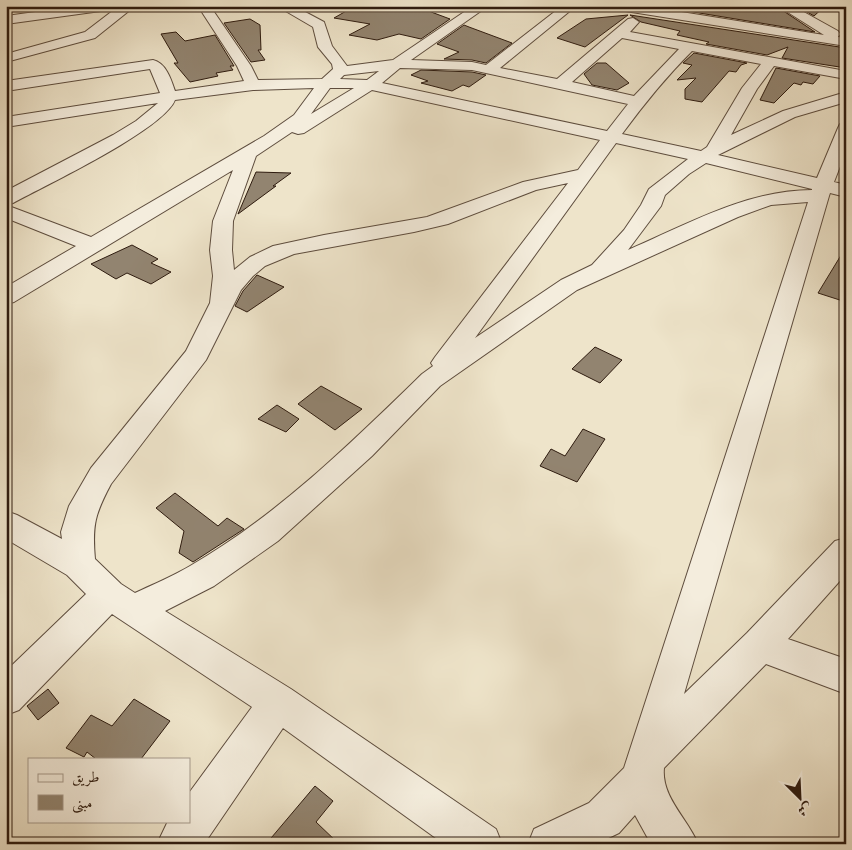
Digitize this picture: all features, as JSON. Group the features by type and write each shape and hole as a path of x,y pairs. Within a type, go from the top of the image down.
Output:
{"street":[{"path":"6,20 108,6"},
{"path":"6,58 60,44 100,30 120,10 128,6"},
{"path":"204,6 244,66 253,85"},
{"path":"283,6 311,19 319,25 326,47 338,63 345,70 372,83 611,137 709,154 833,182"},
{"path":"456,6 479,8"},
{"path":"488,70 570,6"},
{"path":"619,6 646,8 846,41"},
{"path":"784,6 846,41"},
{"path":"270,140 306,124 372,83 479,8"},
{"path":"560,84 620,34 646,8"},
{"path":"50,14 60,44 67,77"},
{"path":"620,34 846,75"},
{"path":"6,697 121,602 202,576 267,532 362,449 431,380 638,101 666,69 690,46"},
{"path":"709,154 750,88 770,62"},
{"path":"6,86 153,64 156,66 168,96 163,107 131,131 6,199"},
{"path":"6,122 168,96 398,64 464,66 638,101"},
{"path":"6,297 270,140 300,118 325,84 345,70"},
{"path":"253,85 372,83"},
{"path":"598,271 631,234 651,206 656,193 683,170 709,154 789,114 846,97"},
{"path":"677,844 651,803 644,769 833,182 844,135"},
{"path":"222,303 224,276 221,250 223,221 248,154"},
{"path":"79,565 77,532 84,506 101,476 198,354 230,287 244,271 267,256 292,248 327,240 429,223 463,213 522,189 585,174"},
{"path":"431,380 569,285 731,213 768,200 796,196 833,182"},
{"path":"6,211 92,245"},
{"path":"6,524 79,565 121,602 278,702 481,844"},
{"path":"549,844 604,818 644,769 846,552"},
{"path":"760,645 846,677"},
{"path":"178,844 278,702"}],"building":[{"path":"355,6 415,6 450,19 421,39 399,34 377,40 349,35 370,24 334,18"},
{"path":"697,6 776,6 815,32 681,10 697,8"},
{"path":"797,6 825,6 814,16"},
{"path":"628,15 585,47 557,38 586,19"},
{"path":"630,15 846,48 846,68 782,58 788,47 767,55 706,44 709,42 677,35 680,31 641,22"},
{"path":"250,19 260,25 261,50 258,50 265,60 251,62 224,23"},
{"path":"464,25 512,43 486,63 472,60 444,59 459,52 437,44"},
{"path":"176,32 185,41 215,35 234,66 230,66 233,70 216,73 218,76 190,82 174,63 178,63 161,34"},
{"path":"694,53 747,63 741,65 736,72 729,71 702,102 685,99 685,89 696,78 677,80 692,65 683,63"},
{"path":"597,63 606,63 629,83 617,90 592,85 584,74"},
{"path":"776,68 820,76 813,84 803,82 801,85 794,83 774,103 760,100"},
{"path":"421,70 472,72 486,75 469,87 463,85 452,91 421,83 428,81 411,75"},
{"path":"256,172 291,173 238,214"},
{"path":"132,245 158,259 151,263 171,272 151,284 127,273 116,279 91,264"},
{"path":"846,247 846,302 818,293"},
{"path":"257,275 284,287 247,312 235,306 243,291"},
{"path":"595,347 622,360 600,383 572,369"},
{"path":"321,386 362,409 335,430 298,404"},
{"path":"277,405 299,419 286,432 258,419"},
{"path":"583,429 605,439 577,482 540,466 551,449 565,456"},
{"path":"175,493 218,526 227,518 244,529 193,562 179,553 184,531 156,508"},
{"path":"48,689 59,703 38,720 27,706"},
{"path":"134,699 170,721 142,758 95,758 87,752 84,757 66,748 91,715 112,726"},
{"path":"315,786 333,801 316,822 339,844 266,844"}]}
